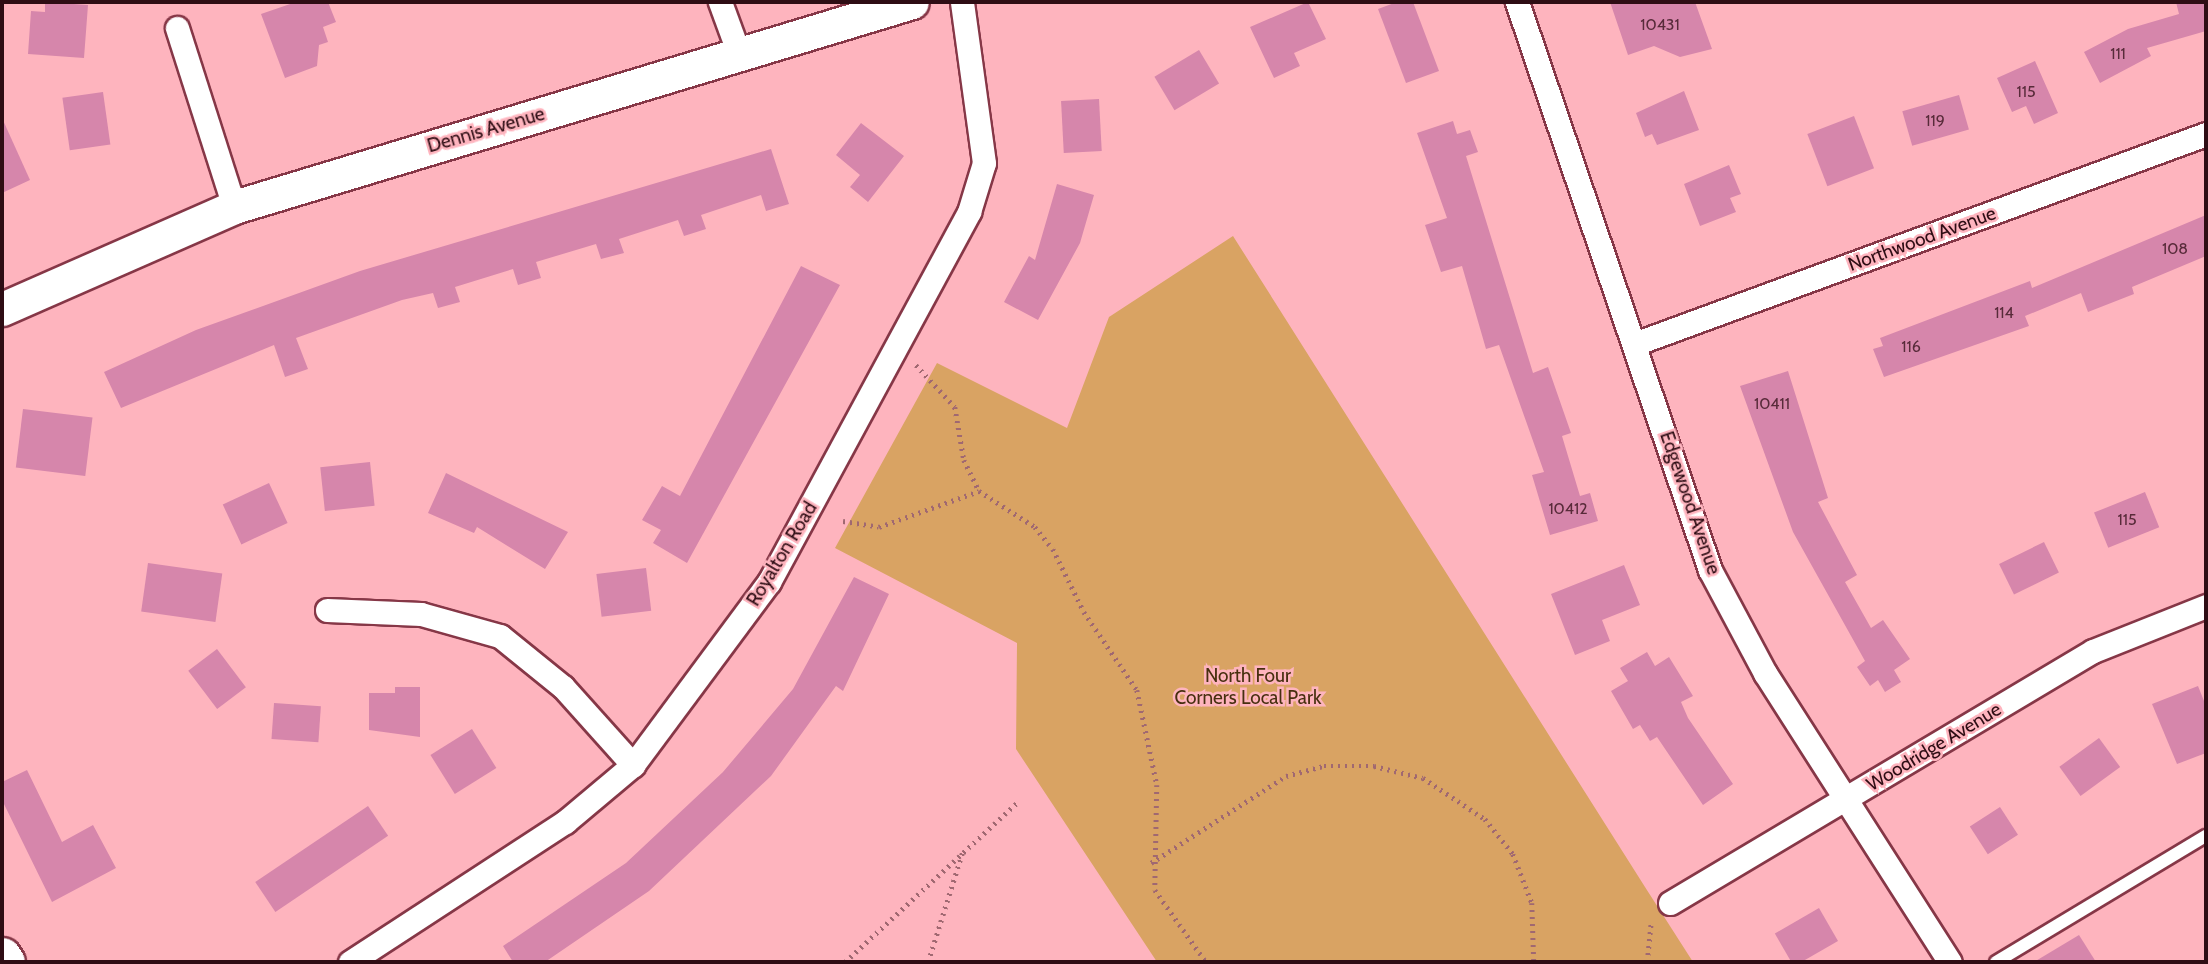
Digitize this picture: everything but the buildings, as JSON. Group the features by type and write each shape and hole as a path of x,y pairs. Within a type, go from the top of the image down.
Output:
{"main road":[{"path":"2,956 6,962"}],"street":[{"path":"720,2 739,54"},
{"name":"Dennis Avenue","path":"2,309 234,207 912,2"},
{"name":"Royalton Road","path":"350,962 565,822 633,765 769,582 969,212 984,163 962,2"},
{"name":"Edgewood Avenue","path":"1517,2 1637,343 1710,570 1846,799 1950,962"},
{"path":"177,28 234,207"},
{"name":"Northwood Avenue","path":"1637,343 2206,134"},
{"name":"Woodridge Avenue","path":"1670,903 2093,651 2206,606"},
{"path":"327,610 421,614 500,636 563,687 633,765"}],"lane":[{"path":"1996,962 2206,836"}],"path":[{"path":"893,353 943,387 955,408 964,460 979,491 1035,527 1054,549 1084,611 1138,690 1157,785 1151,863 1155,890 1206,962"},
{"path":"843,521 890,525 956,494 979,491"},
{"path":"1151,863 1286,776 1324,766 1374,766 1423,778 1485,819 1513,854 1532,903 1534,962"},
{"path":"845,962 963,849 1018,802"},
{"path":"928,962 963,849"}],"green space":[{"name":"North Four Corners Local Park","path":"1233,236 1693,962 1157,962 1016,749 1017,643 835,548 937,363 1067,428 1109,317"}]}
